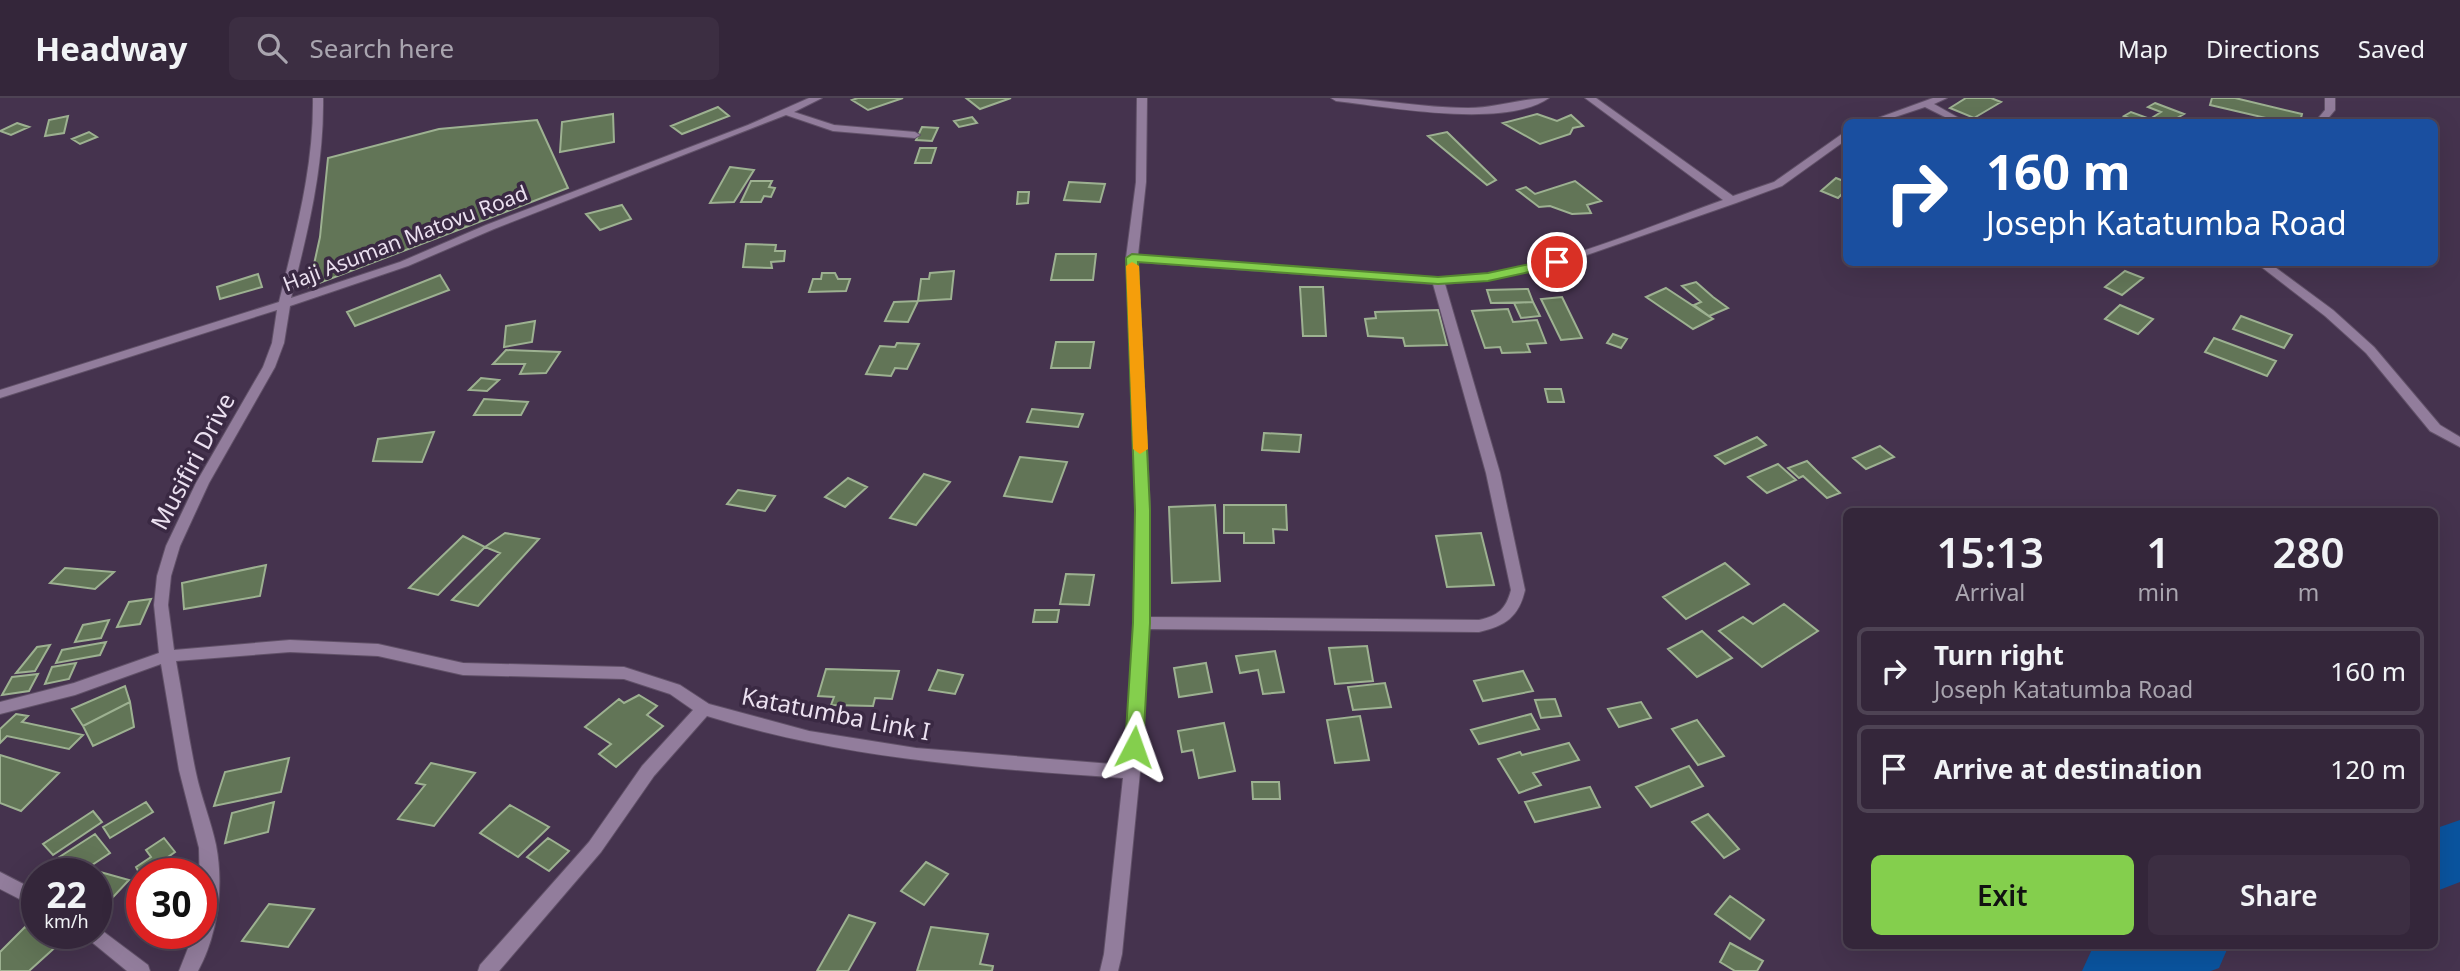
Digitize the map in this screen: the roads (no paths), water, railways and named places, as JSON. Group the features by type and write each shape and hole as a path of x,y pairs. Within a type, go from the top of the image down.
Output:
{"street":[{"name":"Musifiri Drive","path":"188,971 196,959 207,923 208,849 190,781 168,656 161,604 167,556 184,520 271,364 307,214 320,127 318,98"},
{"name":"Haji Asuman Matovu Road","path":"0,394 404,264 817,98"},
{"path":"1109,971 1132,772 1142,623 1143,510 1132,258 1142,182 1142,98"},
{"path":"1335,98 1478,112 1514,108 1544,98"},
{"path":"1590,98 1732,201"},
{"path":"1881,119 1941,98"},
{"path":"2322,119 2330,110 2330,98"},
{"path":"1927,104 1955,119"},
{"path":"786,112 833,128 915,135"},
{"path":"1132,258 1438,281 1488,277 1557,262 1778,184 1843,138"},
{"path":"2265,266 2329,313 2370,350 2435,428 2460,443"},
{"path":"1142,623 1479,626 1498,622 1514,608 1518,590 1493,473 1438,281"},
{"path":"0,708 75,689 168,656 290,646 378,650 463,668 624,673 675,689 704,709"},
{"name":"Katatumba Link I","path":"487,971 595,847 648,771 704,709 751,725 912,756 1132,772"},
{"path":"0,880 21,891"},
{"path":"112,948 141,971"}],"waterway":[{"path":"2438,860 2460,849"},
{"path":"2118,971 2182,949"}]}
